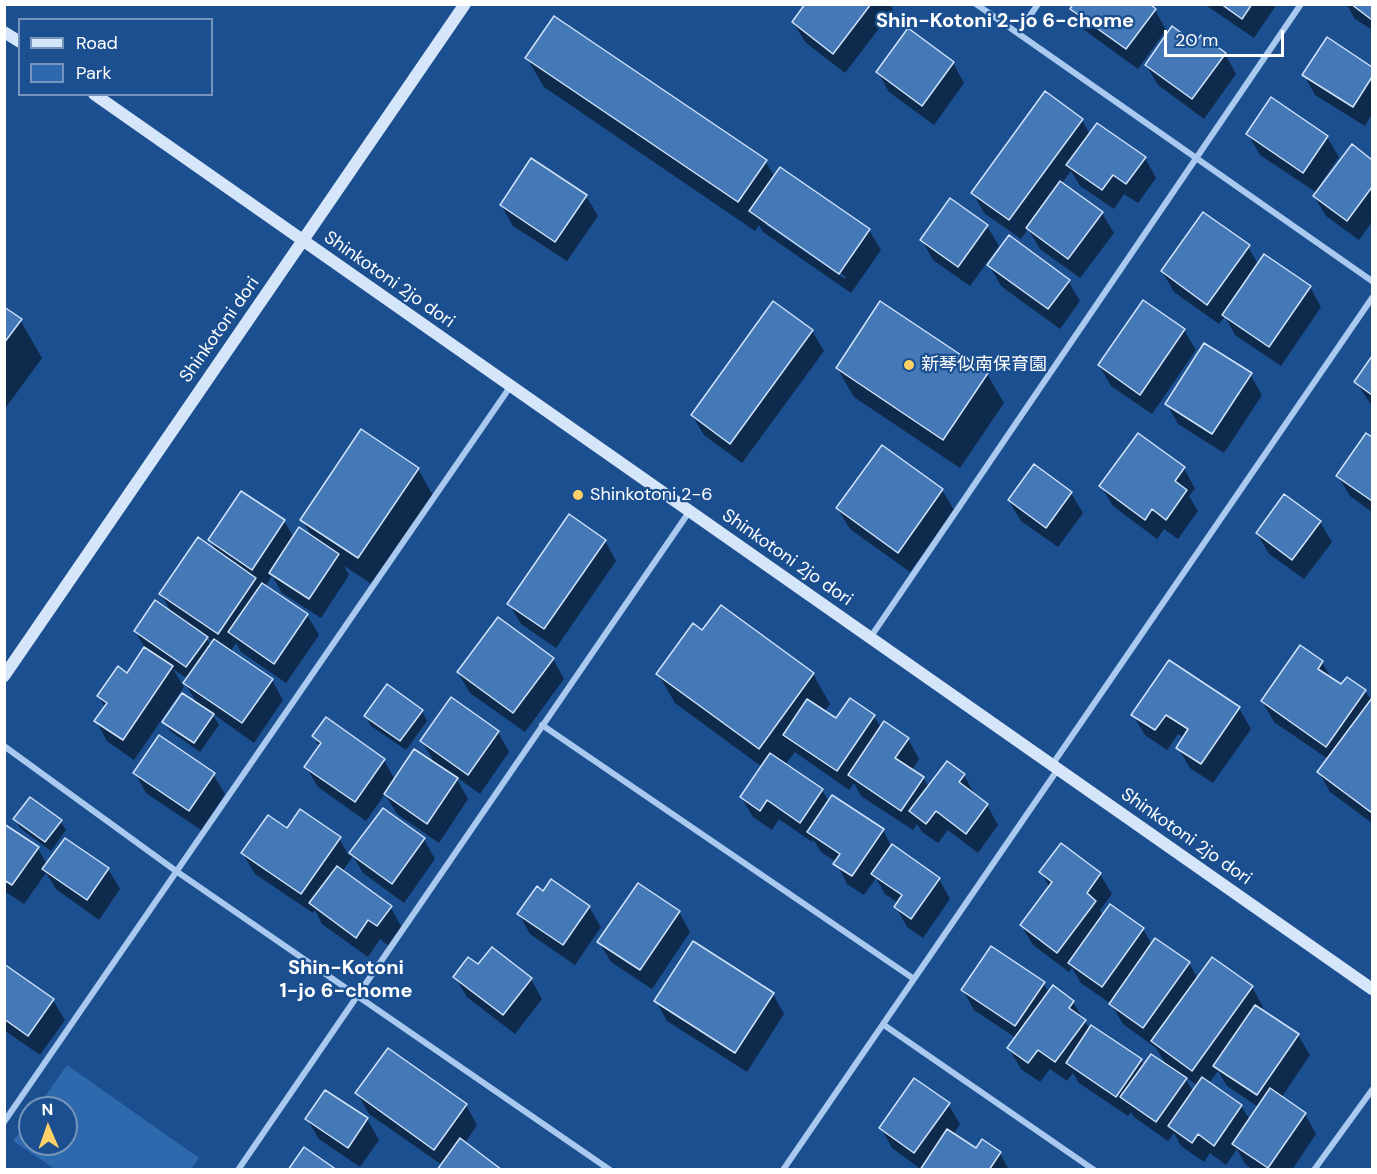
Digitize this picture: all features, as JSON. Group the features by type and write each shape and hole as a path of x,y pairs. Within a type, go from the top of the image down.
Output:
{"street":[{"name":"Shinkotoni dori","path":"4,676 465,4"},
{"path":"976,4 1372,281"},
{"path":"1018,33 1038,4"},
{"path":"870,638 1301,4"},
{"path":"4,32 18,41"},
{"name":"Shinkotoni 2jo dori","path":"97,96 1372,989"},
{"path":"783,1170 884,1025 1055,767 1372,298"},
{"path":"4,1122 510,387"},
{"path":"238,1170 689,512"},
{"path":"542,725 914,979"},
{"path":"4,746 176,871 610,1170"},
{"path":"884,1025 1094,1170"},
{"path":"1314,1170 1372,1090"}],"green space":[{"path":"67,1065 199,1158 191,1169 55,1169 36,1156 78,1156 78,1096 45,1096"},
{"path":"18,1134 18,1144 13,1141"}],"building":[{"path":"805,4 871,4 833,54 792,22"},
{"path":"1073,4 1150,4 1156,9 1126,49 1070,9"},
{"path":"1221,4 1252,4 1242,19"},
{"path":"1351,4 1372,4 1372,20"},
{"path":"554,16 767,160 738,202 525,58"},
{"path":"1172,26 1195,43 1201,35 1226,53 1192,99 1145,65"},
{"path":"908,28 954,62 922,106 876,72"},
{"path":"1327,37 1372,67 1372,77 1353,107 1302,75"},
{"path":"1045,91 1083,119 1009,220 971,193"},
{"path":"1271,97 1328,136 1303,173 1246,134"},
{"path":"1097,123 1146,157 1126,184 1113,175 1102,190 1066,165"},
{"path":"1352,144 1372,160 1372,187 1347,221 1313,196"},
{"path":"531,158 587,195 555,242 500,205"},
{"path":"780,167 870,229 839,274 749,211"},
{"path":"1060,181 1103,212 1068,259 1026,228"},
{"path":"950,198 988,225 958,267 920,240"},
{"path":"1203,212 1250,245 1207,305 1161,271"},
{"path":"1009,235 1070,280 1048,309 987,265"},
{"path":"1264,254 1311,286 1269,347 1222,315"},
{"path":"1143,300 1185,329 1140,395 1098,365"},
{"path":"773,301 813,330 730,444 691,415"},
{"path":"880,301 988,373 943,440 836,368"},
{"path":"4,307 22,319 4,343"},
{"path":"1204,343 1252,373 1212,434 1165,404"},
{"path":"1372,356 1372,395 1354,382"},
{"path":"361,429 419,468 358,558 300,520"},
{"path":"1138,433 1185,467 1175,481 1187,490 1166,520 1152,509 1145,520 1099,486"},
{"path":"1366,433 1372,437 1372,501 1336,476"},
{"path":"882,445 943,489 898,553 836,508"},
{"path":"1034,464 1072,492 1046,528 1008,500"},
{"path":"241,491 285,520 252,570 208,540"},
{"path":"1284,494 1321,521 1292,560 1256,533"},
{"path":"569,514 606,540 544,629 507,604"},
{"path":"299,527 339,554 309,599 269,573"},
{"path":"198,537 256,578 218,634 159,594"},
{"path":"262,583 308,614 274,664 228,632"},
{"path":"155,600 208,637 186,667 134,631"},
{"path":"721,605 814,673 759,749 656,674 693,623 702,630"},
{"path":"498,617 554,658 513,713 457,672"},
{"path":"214,639 273,679 242,723 183,683"},
{"path":"1300,645 1323,661 1318,669 1341,684 1347,677 1366,690 1326,747 1261,701"},
{"path":"144,647 173,666 123,740 94,721 107,703 97,696 118,666 127,673"},
{"path":"1169,660 1240,707 1201,764 1176,748 1188,729 1166,715 1155,730 1131,715"},
{"path":"387,684 423,710 400,741 364,716"},
{"path":"182,693 214,714 194,743 162,722"},
{"path":"451,697 499,731 468,775 420,741"},
{"path":"850,698 875,715 837,771 783,735 807,699 836,718"},
{"path":"1372,698 1372,813 1317,772"},
{"path":"326,717 385,759 355,802 304,767 321,743 312,736"},
{"path":"884,721 909,738 895,758 924,777 901,811 848,775"},
{"path":"159,735 215,773 189,811 133,773"},
{"path":"414,749 458,778 427,824 384,794"},
{"path":"770,753 823,789 800,823 767,800 760,811 740,797"},
{"path":"947,761 965,774 959,782 988,804 966,834 936,811 926,824 909,811"},
{"path":"832,795 884,829 852,876 833,864 840,854 807,832"},
{"path":"30,797 62,820 45,842 13,819"},
{"path":"383,808 425,838 392,884 349,853"},
{"path":"300,809 341,837 301,894 241,853 268,815 287,828"},
{"path":"4,824 39,847 12,885 4,880"},
{"path":"65,838 109,868 87,900 42,869"},
{"path":"1061,843 1101,873 1087,893 1096,901 1057,953 1020,925 1052,882 1039,872"},
{"path":"892,844 940,878 911,919 894,907 902,895 871,874"},
{"path":"337,866 392,906 377,926 368,920 356,938 309,903"},
{"path":"551,879 590,906 563,945 517,914 537,886 543,891"},
{"path":"638,883 680,911 640,970 597,942"},
{"path":"1110,904 1144,928 1102,987 1068,963"},
{"path":"1155,938 1190,962 1143,1028 1109,1004"},
{"path":"693,941 774,993 735,1053 654,1001"},
{"path":"991,946 1045,982 1015,1026 961,990"},
{"path":"492,947 532,978 503,1015 453,977 468,957 478,964"},
{"path":"1212,957 1253,986 1192,1071 1151,1041"},
{"path":"4,964 54,999 28,1036 4,1019"},
{"path":"1053,985 1074,1001 1069,1008 1086,1020 1055,1062 1038,1050 1028,1063 1007,1048"},
{"path":"1255,1005 1299,1034 1257,1095 1213,1066"},
{"path":"1091,1025 1142,1059 1116,1097 1066,1063"},
{"path":"388,1048 467,1104 434,1150 355,1093"},
{"path":"1151,1054 1187,1078 1156,1122 1120,1097"},
{"path":"1202,1077 1242,1105 1214,1146 1198,1134 1192,1143 1168,1126"},
{"path":"914,1078 950,1103 914,1153 879,1128"},
{"path":"1270,1088 1306,1113 1268,1168 1232,1144"},
{"path":"325,1090 368,1118 348,1148 305,1119"},
{"path":"947,1129 976,1148 982,1139 1001,1152 989,1170 920,1170"},
{"path":"460,1138 502,1170 437,1170"},
{"path":"304,1147 337,1170 288,1170"}],"place":[{"name":"新琴似南保育園","path":"909,365"},
{"name":"Shinkotoni 2-6","path":"578,495"}],"district":[{"name":"Shin-Kotoni 2-jo 6-chome","path":"1005,22"},
{"name":"Shin-Kotoni 1-jo 6-chome","path":"346,980"}]}
